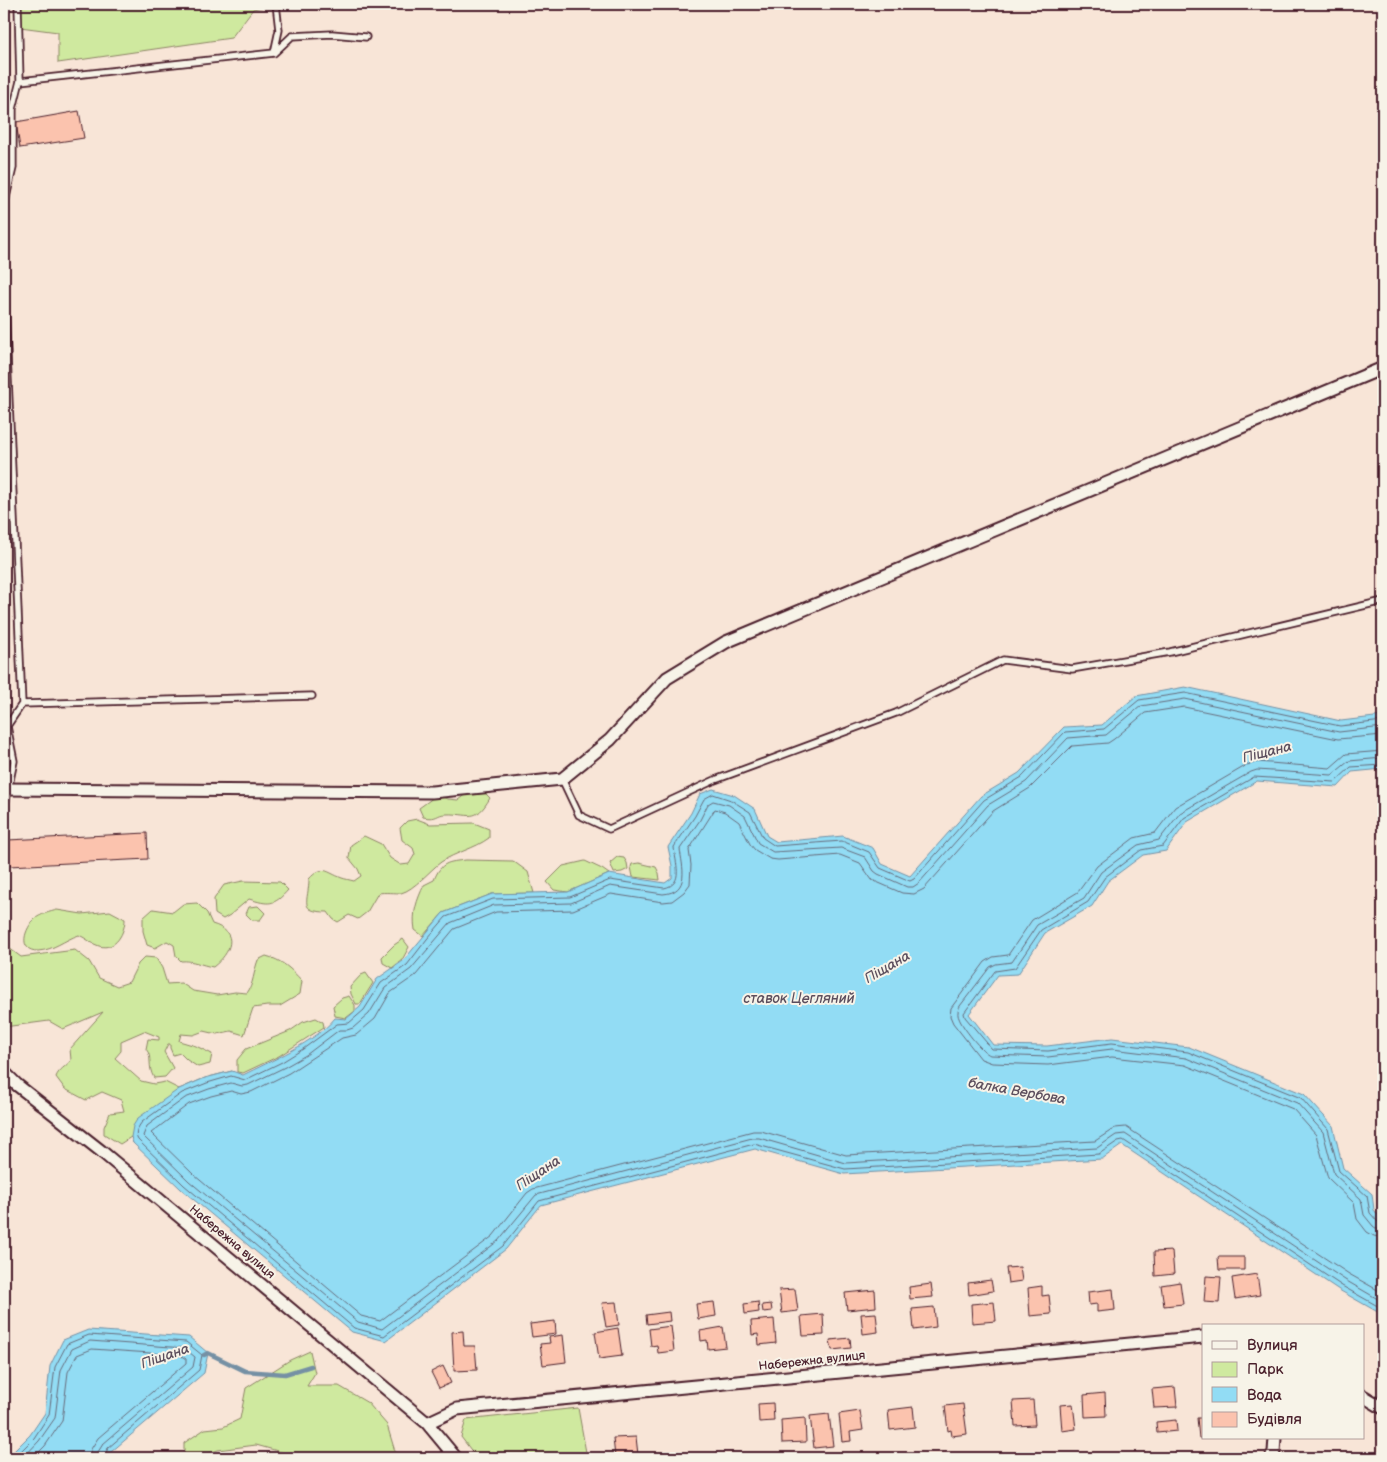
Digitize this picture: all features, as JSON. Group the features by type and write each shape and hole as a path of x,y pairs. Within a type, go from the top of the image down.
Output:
{"street":[{"path":"5,789 432,792 562,779 610,740 667,678 726,642 1383,368"},
{"name":"Набережна вулиця","path":"4,1072 17,1085 101,1151 427,1423 456,1458"},
{"path":"4,1082 17,1085"},
{"name":"Набережна вулиця","path":"427,1423 457,1409 1202,1336"},
{"path":"1364,1397 1383,1408"},
{"path":"1271,1458 1274,1452 1275,1440"}],"lane":[{"path":"4,206 13,168 13,109 20,80 18,4"},
{"path":"274,52 279,30 276,4"},
{"path":"20,80 274,52 292,36 332,34 366,37"},
{"path":"4,284 22,704 7,726 14,761 5,789 4,809"},
{"path":"562,779 579,815 609,829 714,780 896,713 1003,660 1072,669 1170,652 1383,601"},
{"path":"22,704 312,696"}],"green space":[{"path":"20,4 276,4 253,9 231,38 58,63 58,32 20,27"},
{"path":"484,792 490,798 485,806 476,814 446,814 428,818 423,817 419,808 437,795 458,800 466,794"},
{"path":"417,819 430,824 474,823 489,829 489,838 441,862 406,891 401,893 378,893 367,912 358,919 349,915 338,922 328,912 312,910 308,907 309,879 314,874 325,871 354,881 361,876 349,858 351,845 364,836 381,844 390,858 401,865 409,864 415,854 413,848 402,840 400,828 407,821"},
{"path":"617,857 624,858 628,869 614,873 610,863"},
{"path":"454,861 513,861 528,872 534,893 492,894 443,913 423,936 415,930 414,918 417,901 424,885 434,880 442,866"},
{"path":"585,861 609,874 568,892 554,890 547,882 563,866"},
{"path":"639,863 656,867 660,880 633,877 632,864"},
{"path":"243,881 280,882 288,890 279,899 271,903 249,899 223,919 215,914 214,899 224,885"},
{"path":"197,903 207,913 212,924 227,932 229,937 228,949 213,967 181,961 176,956 174,945 167,941 155,948 147,945 143,931 143,918 153,909 173,912 183,904"},
{"path":"258,906 265,913 260,920 252,920 246,914 249,907"},
{"path":"57,910 82,914 110,911 125,919 125,924 121,935 110,946 96,945 79,935 54,947 38,951 31,950 25,943 25,938 31,923 45,913"},
{"path":"403,939 409,947 402,960 392,968 383,963 382,957"},
{"path":"9,948 21,957 75,950 89,961 99,978 117,986 129,982 138,964 145,957 156,958 162,968 167,984 181,983 193,991 217,995 235,992 247,993 251,986 258,960 266,956 286,966 302,981 300,994 280,1006 253,1008 244,1035 231,1031 217,1034 204,1031 193,1035 181,1034 179,1041 196,1046 212,1054 210,1064 198,1067 180,1053 173,1055 170,1044 168,1044 164,1052 173,1068 165,1077 154,1078 146,1049 148,1039 159,1040 159,1037 144,1031 121,1041 121,1051 115,1058 141,1081 154,1084 165,1082 179,1089 205,1078 232,1071 215,1086 133,1143 131,1137 120,1144 104,1134 104,1127 110,1113 124,1111 121,1100 102,1092 86,1100 65,1089 56,1077 71,1060 70,1049 103,1012 63,1029 49,1021 4,1027 4,955"},
{"path":"366,973 373,983 360,1004 356,1004 350,987 361,975"},
{"path":"349,996 355,1005 355,1011 346,1018 335,1016 333,1006 342,998"},
{"path":"316,1018 323,1022 324,1027 279,1056 243,1073 237,1072 237,1060 246,1049 290,1031 303,1022"},
{"path":"310,1351 315,1373 307,1386 339,1386 368,1403 387,1425 397,1458 303,1458 256,1445 218,1450 197,1458 184,1458 184,1443 205,1429 223,1427 240,1419 246,1388 290,1360"},
{"path":"578,1408 587,1458 477,1458 461,1437 466,1420"}],"water":[{"name":"ставок Цегляний","path":"1185,687 1341,721 1383,716 1383,769 1352,772 1338,787 1257,781 1187,822 1166,851 1143,855 1108,881 1092,906 1045,933 1018,974 998,975 969,1014 993,1045 1047,1046 1112,1038 1189,1047 1304,1094 1333,1126 1343,1168 1372,1194 1374,1210 1383,1221 1383,1315 1339,1290 1122,1145 1102,1159 844,1174 755,1149 541,1205 506,1249 386,1341 352,1332 181,1189 133,1143 131,1137 133,1126 138,1118 179,1089 205,1078 232,1071 243,1075 305,1043 327,1027 335,1018 346,1019 360,1007 377,979 403,961 443,913 492,894 568,892 609,874 665,883 672,878 672,866 668,847 691,813 700,794 713,789 734,795 755,809 767,836 777,842 843,836 873,848 882,864 910,876 981,796 1019,773 1064,727 1102,725 1136,696"},
{"path":"88,1330 189,1337 208,1353 204,1373 111,1452 108,1458 7,1458 30,1435 45,1413 50,1366 63,1340"}],"building":[{"path":"79,111 84,138 20,148 16,122"},
{"path":"147,833 148,859 9,866 8,840"},
{"path":"1172,1251 1174,1274 1155,1276 1154,1252"},
{"path":"1218,1257 1244,1257 1244,1270 1219,1270"},
{"path":"1020,1267 1022,1281 1008,1283 1006,1268"},
{"path":"1257,1274 1260,1295 1235,1299 1232,1278"},
{"path":"1206,1276 1221,1277 1219,1303 1204,1302"},
{"path":"991,1280 993,1291 969,1295 968,1283"},
{"path":"1180,1282 1183,1304 1164,1306 1161,1285"},
{"path":"931,1284 933,1297 910,1299 909,1287"},
{"path":"1042,1286 1042,1296 1049,1295 1051,1314 1030,1316 1028,1288"},
{"path":"795,1289 798,1311 782,1313 779,1290"},
{"path":"1113,1289 1115,1310 1097,1312 1097,1304 1089,1305 1088,1292"},
{"path":"875,1290 876,1307 847,1310 845,1293"},
{"path":"616,1302 619,1325 606,1327 602,1303"},
{"path":"714,1302 716,1316 698,1319 696,1304"},
{"path":"758,1302 759,1312 745,1314 744,1304"},
{"path":"994,1302 996,1321 972,1323 971,1304"},
{"path":"771,1304 772,1311 763,1312 762,1305"},
{"path":"934,1307 936,1327 914,1330 912,1309"},
{"path":"669,1312 670,1321 647,1324 646,1315"},
{"path":"876,1313 878,1332 863,1334 861,1314"},
{"path":"823,1314 824,1335 803,1336 801,1316"},
{"path":"774,1319 776,1343 759,1345 758,1334 752,1335 751,1321"},
{"path":"555,1321 556,1334 532,1337 530,1324"},
{"path":"671,1326 674,1351 658,1353 657,1345 651,1346 649,1329"},
{"path":"723,1327 726,1347 708,1349 707,1340 701,1341 700,1331"},
{"path":"618,1328 622,1356 599,1359 595,1332"},
{"path":"463,1331 464,1346 475,1346 477,1370 454,1371 452,1332"},
{"path":"563,1335 566,1362 543,1365 540,1344 550,1343 549,1337"},
{"path":"850,1338 851,1348 832,1350 830,1340"},
{"path":"443,1366 451,1383 439,1388 431,1372"},
{"path":"1175,1387 1177,1407 1154,1408 1152,1389"},
{"path":"1105,1393 1106,1416 1085,1417 1084,1395"},
{"path":"1033,1400 1035,1425 1015,1426 1013,1401"},
{"path":"773,1403 774,1421 759,1422 758,1404"},
{"path":"963,1404 967,1434 952,1436 951,1430 948,1431 945,1406"},
{"path":"1073,1404 1076,1429 1062,1431 1060,1405"},
{"path":"913,1407 915,1427 890,1430 888,1410"},
{"path":"860,1411 863,1430 850,1432 851,1441 842,1442 839,1414"},
{"path":"829,1414 833,1446 814,1448 810,1416"},
{"path":"805,1418 806,1442 782,1443 781,1420"},
{"path":"1197,1418 1202,1418 1202,1438 1199,1438"},
{"path":"1176,1420 1177,1431 1157,1433 1156,1422"},
{"path":"636,1437 638,1455 615,1457 613,1438"}],"waterway":[{"name":"Піщана","path":"204,1355 208,1353 245,1371 285,1374 311,1366"}],"water label":[{"name":"балка Вербова","path":"1017,1091"}]}
